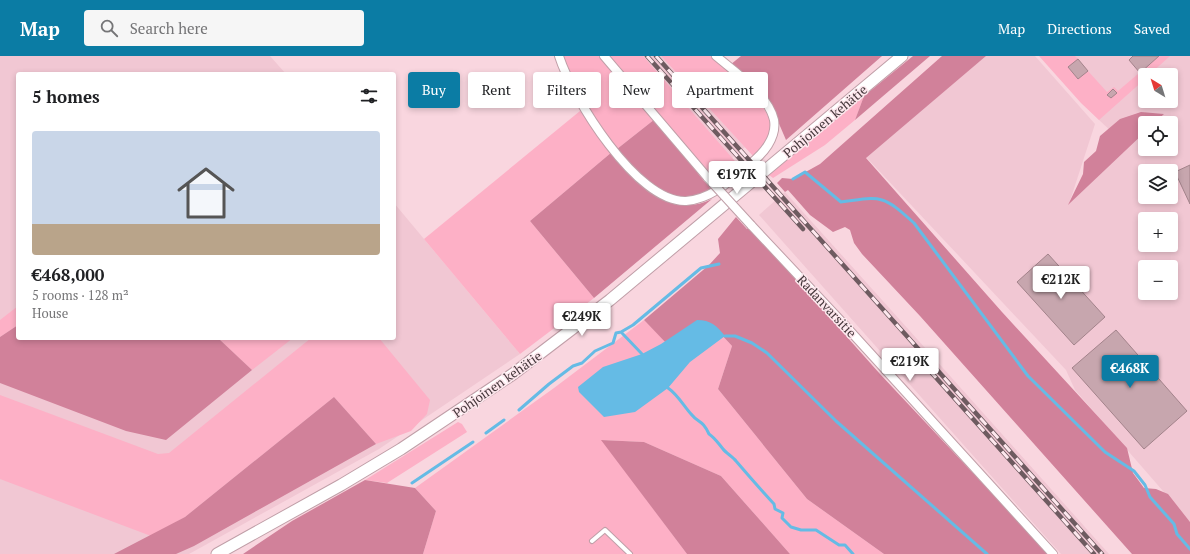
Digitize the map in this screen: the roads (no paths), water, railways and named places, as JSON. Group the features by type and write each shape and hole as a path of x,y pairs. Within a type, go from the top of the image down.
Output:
{"main road":[{"name":"Pohjoinen kehätie","path":"217,554 381,461 456,414 513,374 610,300 902,56"}],"street":[{"path":"559,56 572,89 596,126 630,169 640,180 663,196 685,201 709,195 720,188 764,151 773,134 774,121 762,98 741,77 716,56"},
{"name":"Radanvarsitie","path":"604,56 708,178 841,321 1053,554"}],"lane":[{"path":"592,541 605,530 630,554"}],"water":[{"path":"697,320 710,322 725,336 690,362 668,388 635,412 604,417 579,392 578,387 603,367 642,354 661,344"}],"waterway":[{"path":"793,179 805,172 841,202 865,199 888,202 914,223 1028,376 1105,452 1134,471 1145,485 1150,497 1174,524 1177,534 1190,549"},
{"path":"642,354 621,332 633,325 701,268 719,264"},
{"path":"519,410 549,384 573,366 582,363 595,351 613,343 616,333 621,332"},
{"path":"725,336 735,336 752,343 767,353 836,421 987,554"},
{"path":"668,388 678,397 688,411 704,426 709,434 735,460 774,504 775,509 783,513 782,518 791,527 801,530 816,530 839,545 845,545 853,554"},
{"path":"486,433 504,420"},
{"path":"412,483 473,442"}],"railway":[{"path":"647,56 803,229"},
{"path":"656,56 1102,554"},
{"path":"930,371 1094,554"}]}
